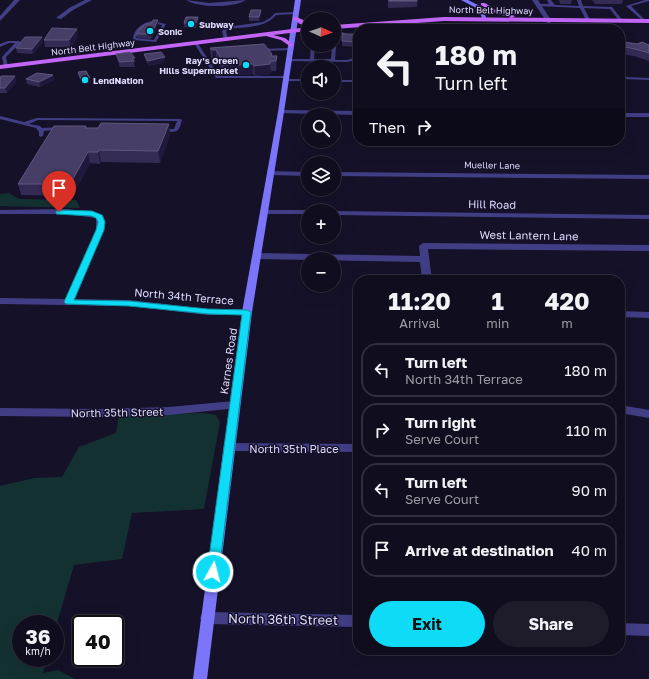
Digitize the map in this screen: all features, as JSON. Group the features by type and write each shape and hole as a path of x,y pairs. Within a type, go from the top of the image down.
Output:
{"main road":[{"path":"449,19 472,14 476,12 480,4 504,14 538,20"},
{"path":"295,16 301,22"},
{"name":"North Belt Highway","path":"366,24 449,19 647,22"},
{"name":"North Belt Highway","path":"341,26 353,25"},
{"name":"North Belt Highway","path":"3,67 301,29"},
{"path":"249,36 276,37 283,39 290,47"}],"street":[{"path":"0,19 17,0"},
{"path":"59,18 71,9 89,0"},
{"path":"189,0 193,2 214,4 242,0"},
{"name":"Karnes Road","path":"200,679 247,312 265,212 298,0"},
{"path":"464,0 480,4 487,14 485,19"},
{"path":"537,2 548,20"},
{"path":"281,112 353,113"},
{"path":"625,114 649,115"},
{"path":"271,174 301,174"},
{"name":"Mueller Lane","path":"341,174 649,177"},
{"path":"0,212 72,212 92,214 100,217 100,230 69,302"},
{"path":"265,212 301,212"},
{"name":"Hill Road","path":"341,213 649,217"},
{"name":"West Lantern Lane","path":"424,259 423,246 649,248"},
{"path":"256,256 424,259 426,275"},
{"name":"North 34th Terrace","path":"0,302 129,303 208,312 247,312"},
{"path":"625,314 649,315"},
{"name":"North 35th Street","path":"0,412 99,413 169,411 234,405"},
{"path":"625,409 649,414"},
{"name":"North 35th Place","path":"229,447 353,448"},
{"name":"North 36th Street","path":"207,618 353,621"},
{"path":"625,629 649,630"}],"lane":[{"path":"549,0 552,5"},
{"path":"579,0 588,20"},
{"path":"624,0 628,6 647,22"},
{"path":"628,6 649,0"},
{"path":"537,2 552,5 611,8 621,21"},
{"path":"226,39 224,31 227,28 269,22 275,14 295,16"},
{"path":"548,20 549,24"},
{"path":"152,22 163,23 164,25 155,40 135,40 134,37 143,24 152,22"},
{"path":"341,36 348,34 353,26"},
{"path":"341,32 353,36"},
{"path":"155,40 158,48"},
{"path":"0,46 8,42 19,42 2,57 3,67"},
{"path":"196,43 218,77 301,79"},
{"path":"251,51 290,47"},
{"path":"312,60 313,52"},
{"path":"204,56 212,55"},
{"path":"288,60 301,60"},
{"path":"341,61 353,60"},
{"path":"625,78 649,79"},
{"path":"341,81 353,81"},
{"path":"0,117 41,130 68,128"},
{"path":"24,124 37,119 180,120 176,130 153,130"},
{"path":"41,130 41,136"}],"green space":[{"path":"9,193 19,199 76,200 80,208 0,206 0,194"},
{"path":"203,413 216,415 220,422 204,509 132,513 122,559 74,565 59,615 12,615 12,667 45,667 43,673 58,670 75,679 0,679 0,486 34,478 62,477 79,447 116,433 119,415"}],"building":[{"path":"417,0 417,1 389,1"},
{"path":"251,10 261,10 259,17 249,17"},
{"path":"186,17 198,17 196,23 184,23"},
{"path":"153,20 158,20 151,34 137,34 140,28 142,28 145,24 151,24"},
{"path":"52,28 77,29 69,40 44,40"},
{"path":"342,34 353,34 353,42 342,41"},
{"path":"25,37 42,37 32,49 16,48"},
{"path":"625,42 637,44 642,42 649,45 649,53 625,47"},
{"path":"264,44 272,54 271,56 277,56 276,61 270,61 270,64 254,66 253,64 239,65 238,63 225,65 216,50 212,50 210,48"},
{"path":"130,52 135,58 132,58 134,61 120,62 116,54"},
{"path":"161,52 165,57 148,61 144,54"},
{"path":"86,71 90,78 81,79 78,72"},
{"path":"37,73 53,75 39,82 26,79"},
{"path":"1,76 15,76 5,88 0,88"},
{"path":"101,123 169,124 158,151 99,150 98,152 88,152 70,184 18,184 54,126 86,126 85,128 98,128"}],"place":[{"name":"Subway","path":"191,24"},
{"name":"Sonic","path":"150,31"},
{"name":"Ray's Green Hills Supermarket","path":"246,65"},
{"name":"LendNation","path":"85,80"}],"route":[{"path":"59,212 92,214 100,217 101,222 100,230 69,302 129,303 208,312 247,312 213,572"}]}
